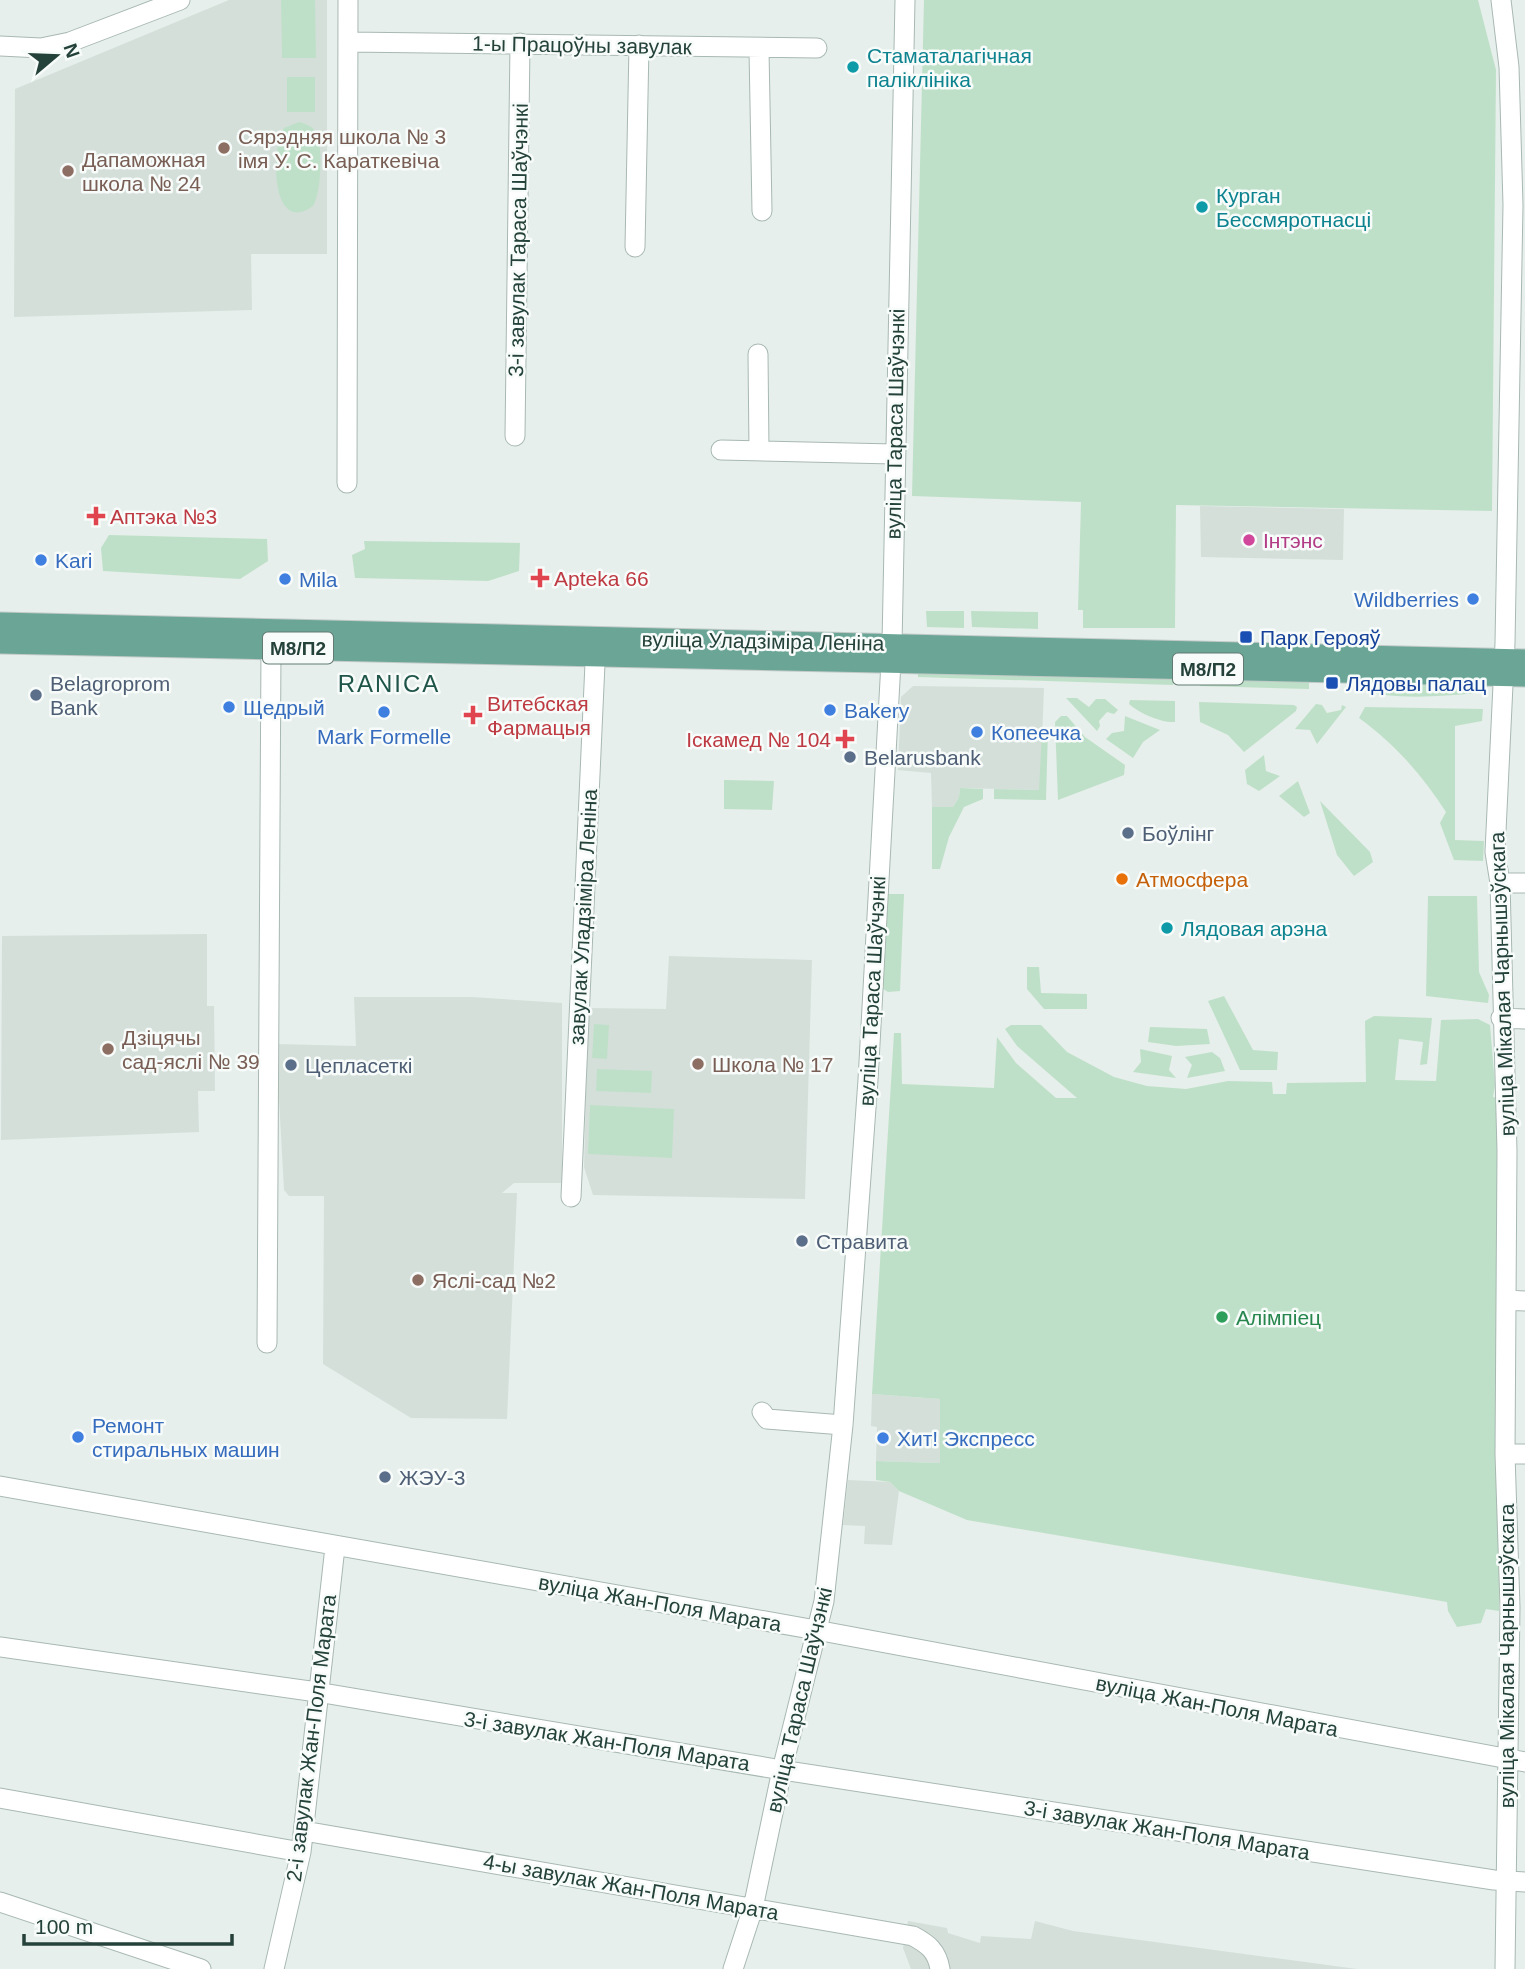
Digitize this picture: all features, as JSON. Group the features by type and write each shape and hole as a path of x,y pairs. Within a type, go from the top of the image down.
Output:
{"main road":[{"name":"вуліца Уладзіміра Леніна","path":"0,623 596,646 1510,665 1525,676"},
{"name":"вуліца Уладзіміра Леніна","path":"0,643 271,648 596,646"}],"street":[{"path":"0,47 41,48 70,42 180,0"},
{"path":"347,484 348,0"},
{"name":"вуліца Тараса Шаўчэнкі","path":"733,1969 753,1908 782,1770 824,1601 843,1424 868,1080 892,652 905,0"},
{"name":"вуліца Мікалая Чарнышэўскага","path":"1502,0 1517,67 1519,206 1516,478 1510,665 1495,852 1500,883 1501,1018 1516,1151 1516,1300 1505,1454 1518,1607 1517,1762 1505,1881 1504,1969"},
{"name":"1-ы Працоўны завулак","path":"348,42 639,45 760,50 817,48"},
{"name":"3-і завулак Тараса Шаўчэнкі","path":"515,436 520,43"},
{"path":"635,247 639,45"},
{"path":"760,50 762,211"},
{"path":"758,354 759,451"},
{"path":"721,450 894,454"},
{"name":"завулак Уладзіміра Леніна","path":"571,1197 596,646"},
{"path":"267,1343 271,648"},
{"path":"1500,883 1525,883"},
{"path":"1501,1018 1525,1019"},
{"path":"762,1412 767,1419 843,1424"},
{"path":"1505,1454 1525,1454"},
{"name":"вуліца Жан-Поля Марата","path":"0,1486 816,1630 1517,1762"},
{"name":"2-і завулак Жан-Поля Марата","path":"274,1969 301,1852 335,1546"},
{"name":"3-і завулак Жан-Поля Марата","path":"0,1647 317,1692 782,1770 1525,1882"},
{"path":"0,1798 301,1852"},
{"name":"4-ы завулак Жан-Поля Марата","path":"304,1831 913,1936 929,1944 938,1957 940,1969"},
{"path":"0,1902 201,1969"}],"shaded area":[{"path":"229,0 327,0 327,254 251,254 252,310 14,317 15,89"},
{"path":"1200,506 1344,509 1343,560 1201,557"},
{"path":"913,686 1044,688 1040,790 960,788 959,797 953,807 932,807 931,773 898,770 901,697"},
{"name":"Дзіцячы сад-яслі № 39","path":"207,934 207,1006 214,1006 215,1091 198,1091 199,1132 1,1140 2,936"},
{"name":"Школа № 17","path":"669,956 812,960 805,1199 593,1195 584,1167 588,1008 666,1009"},
{"path":"354,997 472,997 562,1003 562,1183 514,1183 502,1193 517,1193 507,1419 411,1418 323,1364 324,1196 289,1196 284,1190 276,1044 356,1046"},
{"path":"872,1394 940,1399 940,1463 876,1461 877,1427 871,1426"},
{"path":"848,1480 890,1482 899,1491 892,1545 864,1544 865,1526 843,1525"},
{"path":"908,1921 947,1928 948,1933 980,1943 981,1936 1031,1939 1035,1921 1073,1931 1357,1969 911,1969 903,1948"}],"green space":[{"path":"281,0 315,0 316,58 282,58"},
{"path":"924,0 1478,0 1496,70 1492,511 1176,505 1175,628 1083,628 1083,610 1078,610 1081,502 912,496"},
{"path":"287,77 315,77 315,112 287,112"},
{"path":"299,122 311,127 317,134 320,160 316,200 313,206 299,212 288,210 282,200 276,169 284,128"},
{"path":"109,535 267,539 268,561 240,579 103,571 101,548"},
{"path":"364,541 520,543 519,571 488,581 355,578 352,555 365,549"},
{"path":"926,611 964,611 964,628 927,627"},
{"path":"971,611 1038,612 1038,629 972,627"},
{"path":"918,668 1173,676 1173,685 918,677"},
{"path":"1200,677 1309,680 1309,689 1200,686"},
{"path":"1354,681 1477,684 1476,693 1415,697 1354,689"},
{"path":"1066,698 1077,698 1089,707 1096,699 1105,699 1118,710 1114,714 1107,712 1099,721 1097,731"},
{"path":"1130,700 1175,701 1175,722 1144,714 1129,704"},
{"path":"1199,702 1297,707 1296,711 1244,752 1228,735 1200,722"},
{"path":"1316,704 1322,705 1327,713 1341,710 1342,705 1346,707 1317,744 1310,730 1295,729"},
{"path":"1365,707 1483,709 1482,721 1455,726 1455,840 1484,841 1483,861 1454,860 1440,823 1446,812 1407,761 1359,718"},
{"path":"1061,716 1067,716 1085,737 1125,765 1124,775 1058,800 1055,722"},
{"path":"1125,716 1160,730 1143,742 1133,758 1106,739 1112,733 1124,731"},
{"path":"1042,730 1048,730 1046,800 994,799 994,789 1039,790"},
{"path":"1264,755 1266,771 1280,776 1259,791 1247,784 1245,770"},
{"path":"724,780 774,781 772,810 724,809"},
{"path":"1298,781 1310,813 1304,817 1279,796"},
{"path":"960,788 983,789 983,799 964,807 949,837 940,869 932,869 932,807 953,807 959,797"},
{"path":"1320,801 1370,852 1373,862 1354,876 1337,855"},
{"path":"884,894 904,894 900,991 888,992 880,987"},
{"path":"1428,896 1477,896 1479,972 1489,995 1488,1003 1426,996"},
{"path":"1027,967 1039,967 1041,993 1087,994 1087,1009 1044,1009 1027,989"},
{"path":"1224,996 1253,1050 1278,1052 1277,1070 1240,1070 1208,1001"},
{"path":"1374,1016 1432,1018 1427,1064 1420,1065 1423,1042 1399,1039 1395,1080 1436,1081 1441,1020 1478,1019 1490,1025 1495,1085 1493,1097 1498,1098 1499,1611 1486,1609 1481,1623 1457,1627 1448,1611 1447,1602 967,1520 899,1491 890,1482 876,1480 876,1461 940,1463 940,1399 872,1394 894,1033 901,1033 902,1084 994,1088 997,1037 1016,1063 1056,1098 1077,1098 1017,1046 1005,1029 1011,1025 1041,1025 1067,1052 1114,1077 1147,1086 1186,1089 1228,1081 1272,1082 1273,1094 1286,1094 1287,1083 1366,1082 1365,1021"},
{"path":"594,1024 609,1025 607,1059 592,1058"},
{"path":"1150,1027 1207,1029 1210,1044 1176,1046 1148,1042"},
{"path":"1140,1049 1172,1056 1169,1070 1176,1078 1133,1072 1141,1062"},
{"path":"1212,1052 1220,1058 1225,1071 1187,1078 1192,1065 1185,1057"},
{"path":"597,1069 652,1071 651,1093 596,1091"},
{"path":"590,1105 674,1109 672,1158 588,1154"}],"place":[{"name":"Стаматалагічная паліклініка","path":"853,67"},
{"name":"Сярэдняя школа № 3 імя У. С. Караткевіча","path":"224,148"},
{"name":"Дапаможная школа № 24","path":"68,171"},
{"name":"Курган Бессмяротнасці","path":"1202,207"},
{"name":"Аптэка №3","path":"96,516"},
{"name":"Інтэнс","path":"1249,540"},
{"name":"Kari","path":"41,560"},
{"name":"Apteka 66","path":"540,578"},
{"name":"Mila","path":"285,579"},
{"name":"Wildberries","path":"1473,599"},
{"name":"Парк Герояў","path":"1246,637"},
{"name":"Лядовы палац","path":"1332,683"},
{"name":"Belagroprom Bank","path":"36,695"},
{"name":"Щедрый","path":"229,707"},
{"name":"Bakery","path":"830,710"},
{"name":"Mark Formelle","path":"384,712"},
{"name":"Витебская Фармацыя","path":"473,715"},
{"name":"Копеечка","path":"977,732"},
{"name":"Іскамед № 104","path":"845,739"},
{"name":"Belarusbank","path":"850,757"},
{"name":"Боўлінг","path":"1128,833"},
{"name":"Атмосфера","path":"1122,879"},
{"name":"Лядовая арэна","path":"1167,928"},
{"name":"Дзіцячы сад-яслі № 39","path":"108,1049"},
{"name":"Школа № 17","path":"698,1064"},
{"name":"Цепласеткі","path":"291,1065"},
{"name":"Стравита","path":"802,1241"},
{"name":"Яслі-сад №2","path":"418,1280"},
{"name":"Алімпіец","path":"1222,1317"},
{"name":"Ремонт стиральных машин","path":"78,1437"},
{"name":"Хит! Экспресс","path":"883,1438"},
{"name":"ЖЭУ-3","path":"385,1477"}],"district":[{"name":"RANICA","path":"389,683"}]}
